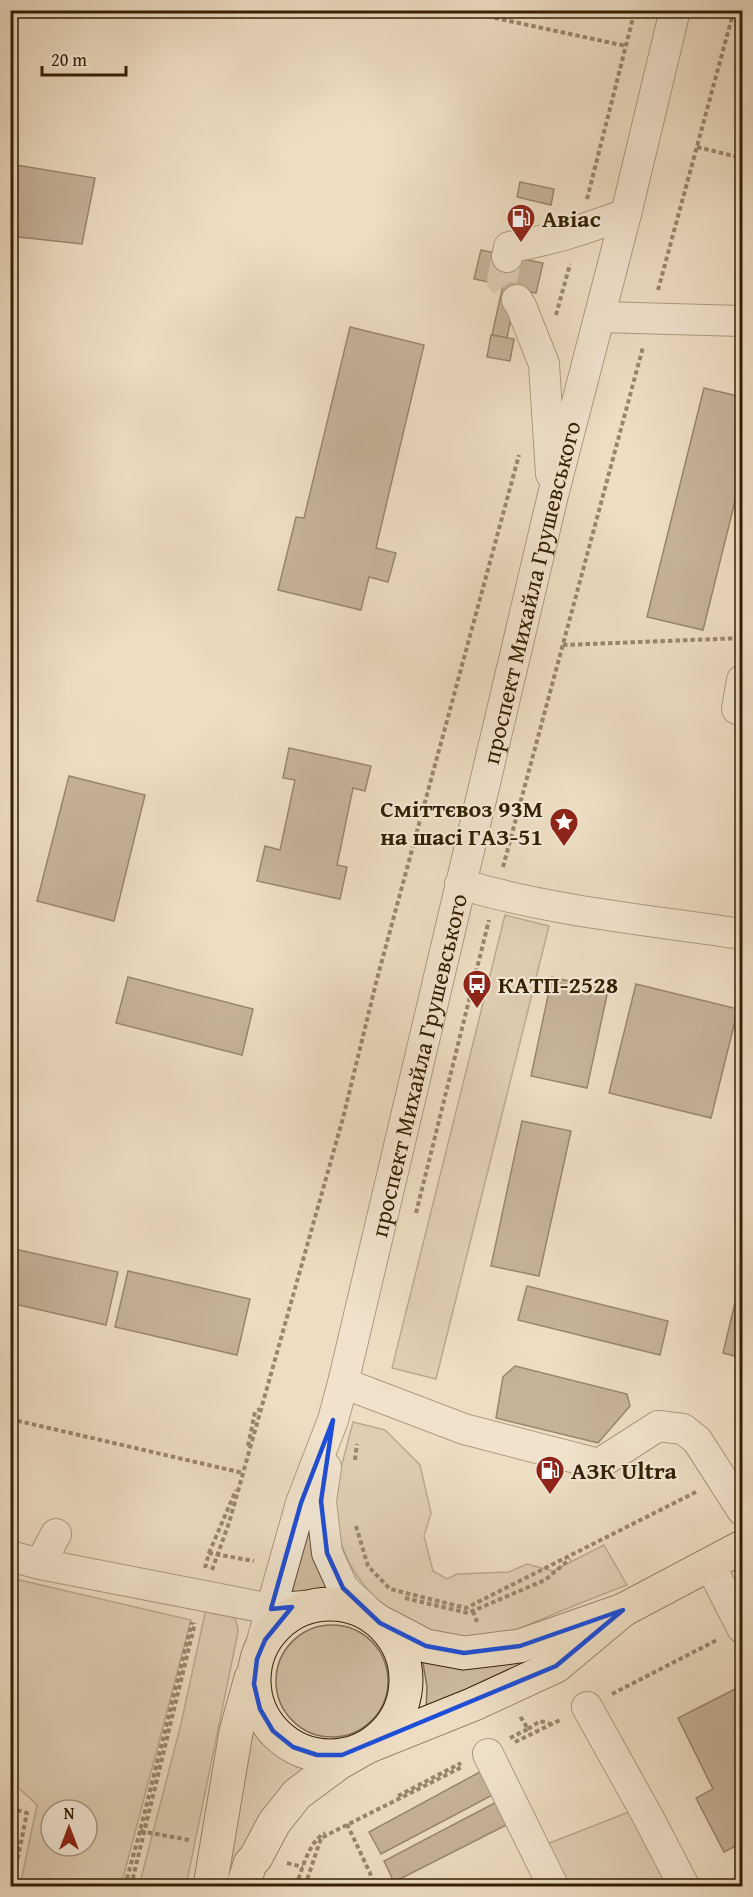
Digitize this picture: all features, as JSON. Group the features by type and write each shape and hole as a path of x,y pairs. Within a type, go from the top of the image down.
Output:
{"main road":[{"path":"623,1610 556,1666 505,1690 367,1747 342,1755 317,1755 293,1747 273,1731 260,1709 254,1684 257,1659 265,1640 278,1624 295,1612 315,1605 338,1604 361,1610 380,1623 426,1646 465,1653 520,1646 623,1610 742,1547"},
{"path":"243,1887 250,1864 274,1823 297,1794 386,1732 400,1712 406,1688 405,1664 396,1641 380,1623"},
{"name":"проспект Михайла Грушевського","path":"210,1887 236,1732 257,1659"}],"street":[{"name":"проспект Михайла Грушевського","path":"257,1659 301,1503 333,1420 355,1389 372,1255 554,495 626,214 675,10"},
{"path":"507,257 509,247 532,244 579,231 626,214"},
{"path":"517,300 544,364 546,417 554,495"},
{"path":"600,317 742,321"},
{"path":"460,884 495,894 565,908 742,934"},
{"path":"355,1389 464,1429 599,1464 658,1426 683,1429 697,1440 742,1510"},
{"name":"проспект Михайла Грушевського","path":"333,1420 321,1501 327,1553 343,1588 380,1623"},
{"path":"40,1564 56,1534"},
{"path":"10,1556 40,1564 271,1609 315,1605"},
{"path":"710,1565 742,1628"},
{"path":"587,1707 684,1887"},
{"path":"486,1752 553,1887"}],"path":[{"path":"458,10 626,46"},
{"path":"555,320 634,10"},
{"path":"415,1215 495,894 734,10"},
{"path":"697,147 742,158"},
{"path":"131,1887 202,1595 229,1523 343,1118 377,979 521,447"},
{"path":"562,645 742,638"},
{"path":"353,1470 361,1412 355,1389"},
{"path":"10,1419 243,1473"},
{"path":"209,1553 243,1473"},
{"path":"355,1524 368,1566 390,1589 466,1608 723,1479"},
{"path":"366,1571 393,1595 468,1613 545,1580 575,1554"},
{"path":"473,1611 486,1650"},
{"path":"587,1707 742,1628"},
{"path":"505,1690 528,1729"},
{"path":"297,1887 301,1870 317,1837 486,1752 540,1721 551,1724"},
{"path":"10,1808 27,1813 12,1887"},
{"path":"304,1887 321,1838 347,1824 376,1887"},
{"path":"125,1887 140,1831"}],"highlighted area":[{"path":"333,1420 321,1501 327,1553 343,1588 380,1623 426,1646 464,1653 520,1646 623,1610 556,1666 342,1755 317,1755 293,1747 273,1731 260,1709 254,1684 257,1659 265,1640 292,1607 271,1609 301,1503"}],"shaded area":[{"path":"505,915 549,926 436,1379 392,1368"},
{"path":"353,1422 385,1430 420,1465 431,1513 424,1536 433,1571 447,1579 457,1574 509,1572 527,1564 553,1571 604,1545 627,1585 519,1629 484,1637 463,1638 439,1634 417,1626 396,1614 377,1600 362,1582 349,1562 340,1540 336,1516 337,1492"},
{"path":"309,1518 332,1595 328,1599 291,1597"},
{"path":"11,1578 191,1620 121,1886 20,1886 37,1805 11,1781"},
{"path":"207,1604 228,1612 235,1620 238,1632 186,1886 139,1886 181,1724"},
{"path":"332,1625 353,1629 372,1641 384,1660 388,1681 384,1702 372,1721 353,1733 332,1737 311,1733 292,1721 280,1702 276,1681 280,1660 292,1641 311,1629"},
{"path":"422,1657 537,1657 426,1711 427,1687"},
{"path":"251,1720 270,1745 312,1768 227,1886 221,1886"},
{"path":"639,1808 678,1886 557,1886 537,1848"}],"building":[{"path":"10,164 95,178 82,244 10,236"},
{"path":"520,182 554,189 551,205 517,197"},
{"path":"481,250 543,263 536,293 517,289 507,338 492,335 503,285 474,279"},
{"path":"350,327 424,345 376,548 396,553 388,582 369,577 361,610 278,590 296,517 304,518"},
{"path":"491,335 514,339 510,361 487,357"},
{"path":"704,388 742,397 742,473 703,630 647,617"},
{"path":"289,748 371,766 365,791 353,788 337,865 347,867 340,899 257,881 265,846 280,850 295,780 283,778"},
{"path":"69,776 145,795 114,921 37,901"},
{"path":"128,977 253,1009 242,1055 116,1023"},
{"path":"552,977 608,990 587,1088 531,1076"},
{"path":"636,984 738,1009 711,1118 609,1093"},
{"path":"522,1121 571,1131 539,1276 491,1266"},
{"path":"10,1248 118,1272 106,1325 10,1303"},
{"path":"128,1271 250,1299 237,1355 115,1327"},
{"path":"527,1286 668,1321 660,1355 518,1320"},
{"path":"738,1290 742,1292 742,1358 723,1353"},
{"path":"515,1366 627,1394 630,1406 598,1443 496,1418 503,1377"},
{"path":"737,1688 742,1698 742,1843 724,1852 696,1798 713,1789 678,1718"},
{"path":"489,1767 502,1790 381,1854 369,1832"},
{"path":"506,1797 518,1819 394,1882 384,1861"},
{"path":"10,1824 17,1826 10,1850"}],"tunnel":[{"path":"507,257 502,280 517,300"}],"place":[{"name":"Авіас","path":"521,244"},
{"name":"Сміттєвоз 93М на шасі ГАЗ-51","path":"564,848"},
{"name":"КАТП-2528","path":"477,1010"},
{"name":"АЗК Ultra","path":"550,1496"}]}
